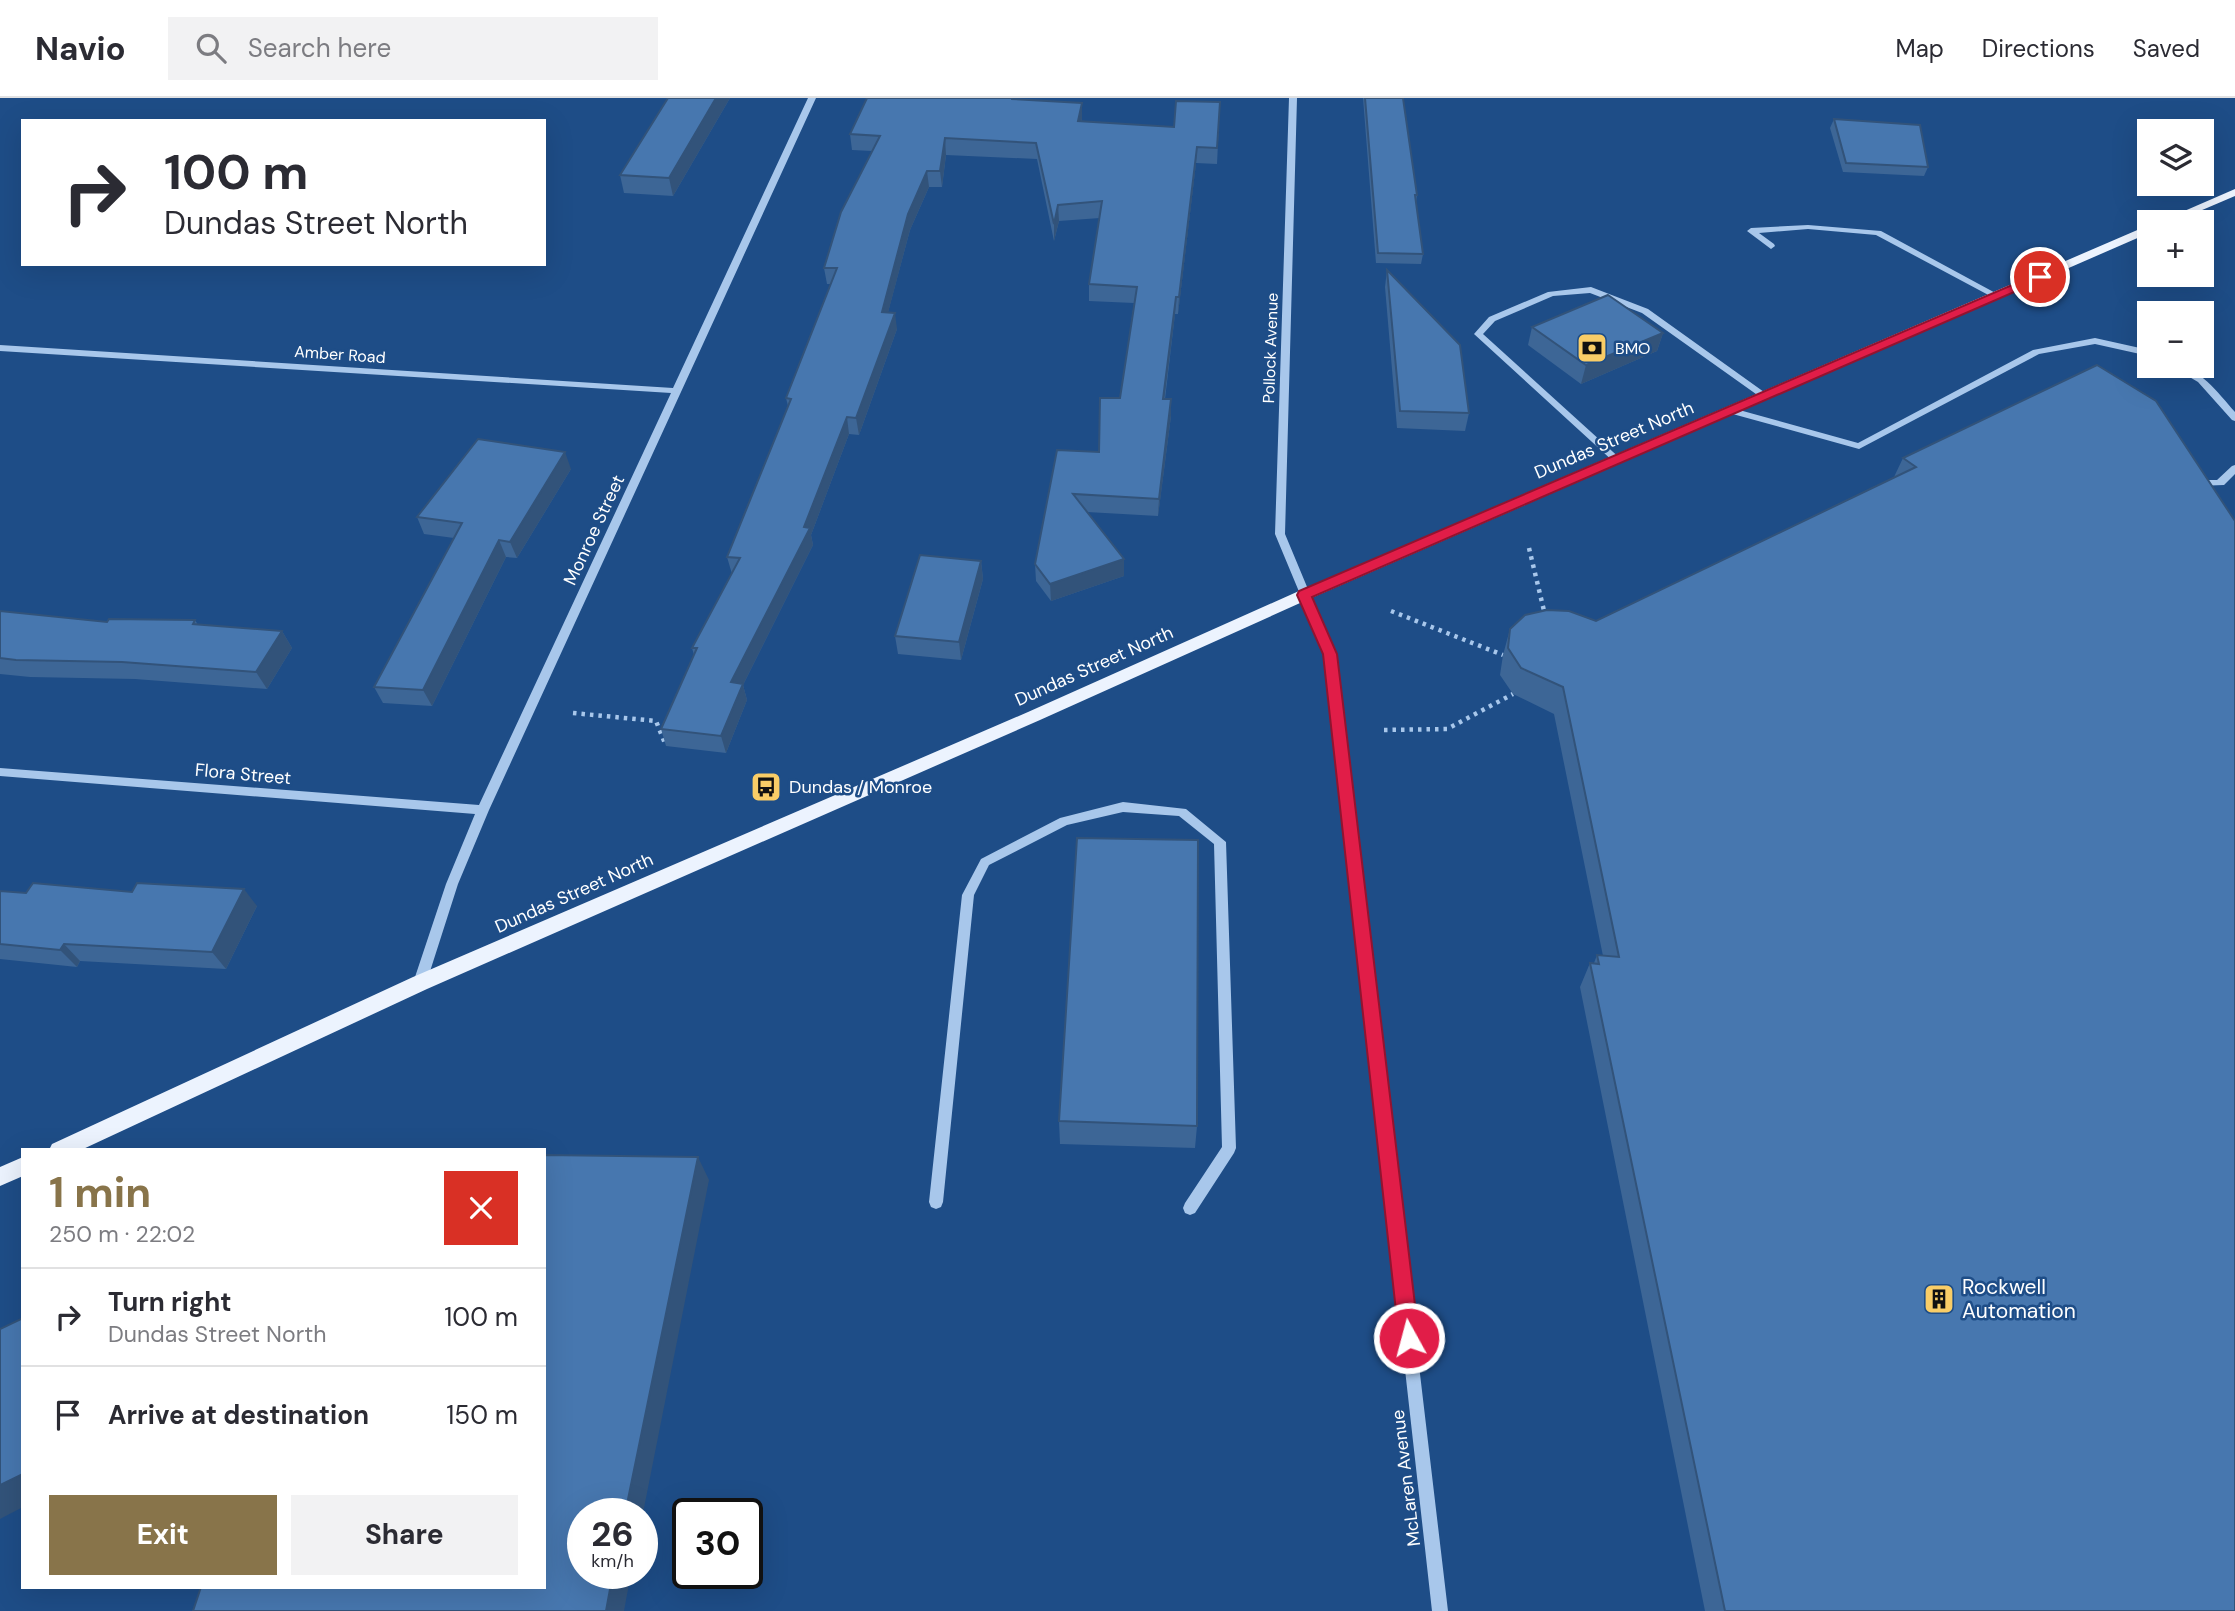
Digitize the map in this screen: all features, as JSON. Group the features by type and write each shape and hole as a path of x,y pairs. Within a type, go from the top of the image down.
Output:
{"main road":[{"path":"2193,210 2235,192"},
{"name":"Dundas Street North","path":"63,1148 420,983 1034,716 1304,595 2137,234"},
{"path":"0,1177 21,1167"}],"street":[{"name":"Monroe Street","path":"420,983 452,884 484,810 812,98"},
{"name":"Pollock Avenue","path":"1293,98 1280,534 1304,595"},
{"path":"1771,246 1751,231 1808,226 1878,233 1997,296"},
{"path":"1732,411 1859,446 2036,352 2095,341 2137,350"},
{"name":"Amber Road","path":"0,348 678,391"},
{"path":"2197,378 2235,418"},
{"path":"2190,484 2220,483 2235,468"},
{"name":"McLaren Avenue","path":"1304,595 1330,654 1440,1611"},
{"name":"Flora Street","path":"0,772 484,810"},
{"path":"936,1202 968,895 985,862 1064,821 1123,807 1182,812 1220,842 1229,1148 1190,1209"}],"lane":[{"path":"1618,461 1478,334 1492,319 1551,294 1591,290 1645,311 1766,397"}],"path":[{"path":"1529,548 1547,623"},
{"path":"1391,611 1503,655"},
{"path":"1384,730 1447,729 1513,694"},
{"path":"573,713 656,721 666,746"}],"building":[{"path":"668,98 716,98 669,178 620,175"},
{"path":"867,98 1012,98 1082,103 1078,121 1174,127 1176,101 1220,102 1217,148 1197,147 1179,297 1176,297 1163,399 1171,399 1159,499 1073,494 1124,559 1050,584 1035,564 1057,450 1099,452 1100,398 1120,398 1137,287 1089,284 1102,201 1058,205 1054,224 1036,143 945,138 940,171 927,171 908,214 882,312 895,313 856,418 847,417 804,527 810,528 731,682 743,684 721,736 661,729 697,648 692,648 740,558 727,557 791,399 786,398 837,268 824,268 841,212 880,136 850,134"},
{"path":"1365,98 1403,98 1423,254 1378,253"},
{"path":"1834,119 1920,125 1928,167 1846,163"},
{"path":"1387,270 1460,345 1469,413 1400,411"},
{"path":"1608,295 1663,333 1586,365 1532,327"},
{"name":"Rockwell Automation","path":"2097,365 2156,401 2235,521 2235,1611 1725,1611 1590,963 1599,964 1597,955 1619,957 1563,687 1521,668 1508,648 1510,629 1525,615 1547,610 1569,611 1596,621 1916,467 1903,458"},
{"path":"478,439 565,452 510,542 499,540 423,690 374,687 462,523 417,517"},
{"path":"920,555 981,561 959,642 895,636"},
{"path":"0,611 107,622 109,619 195,620 193,624 282,631 256,672 122,662 16,660 0,658"},
{"path":"1077,838 1198,840 1197,1126 1059,1121"},
{"path":"33,883 132,892 137,883 244,889 212,952 64,944 60,950 0,944 0,891 26,893"},
{"path":"546,1155 698,1157 628,1498 567,1498 567,1589 610,1589 606,1611 193,1611 200,1589 546,1589"},
{"path":"21,1319 21,1475 0,1485 0,1329"}],"place":[{"name":"BMO","path":"1592,348"},
{"name":"Dundas / Monroe","path":"766,787"},
{"name":"Rockwell Automation","path":"1939,1299"}],"route":[{"path":"1409,1338 1330,654 1304,595 2040,277"}]}
